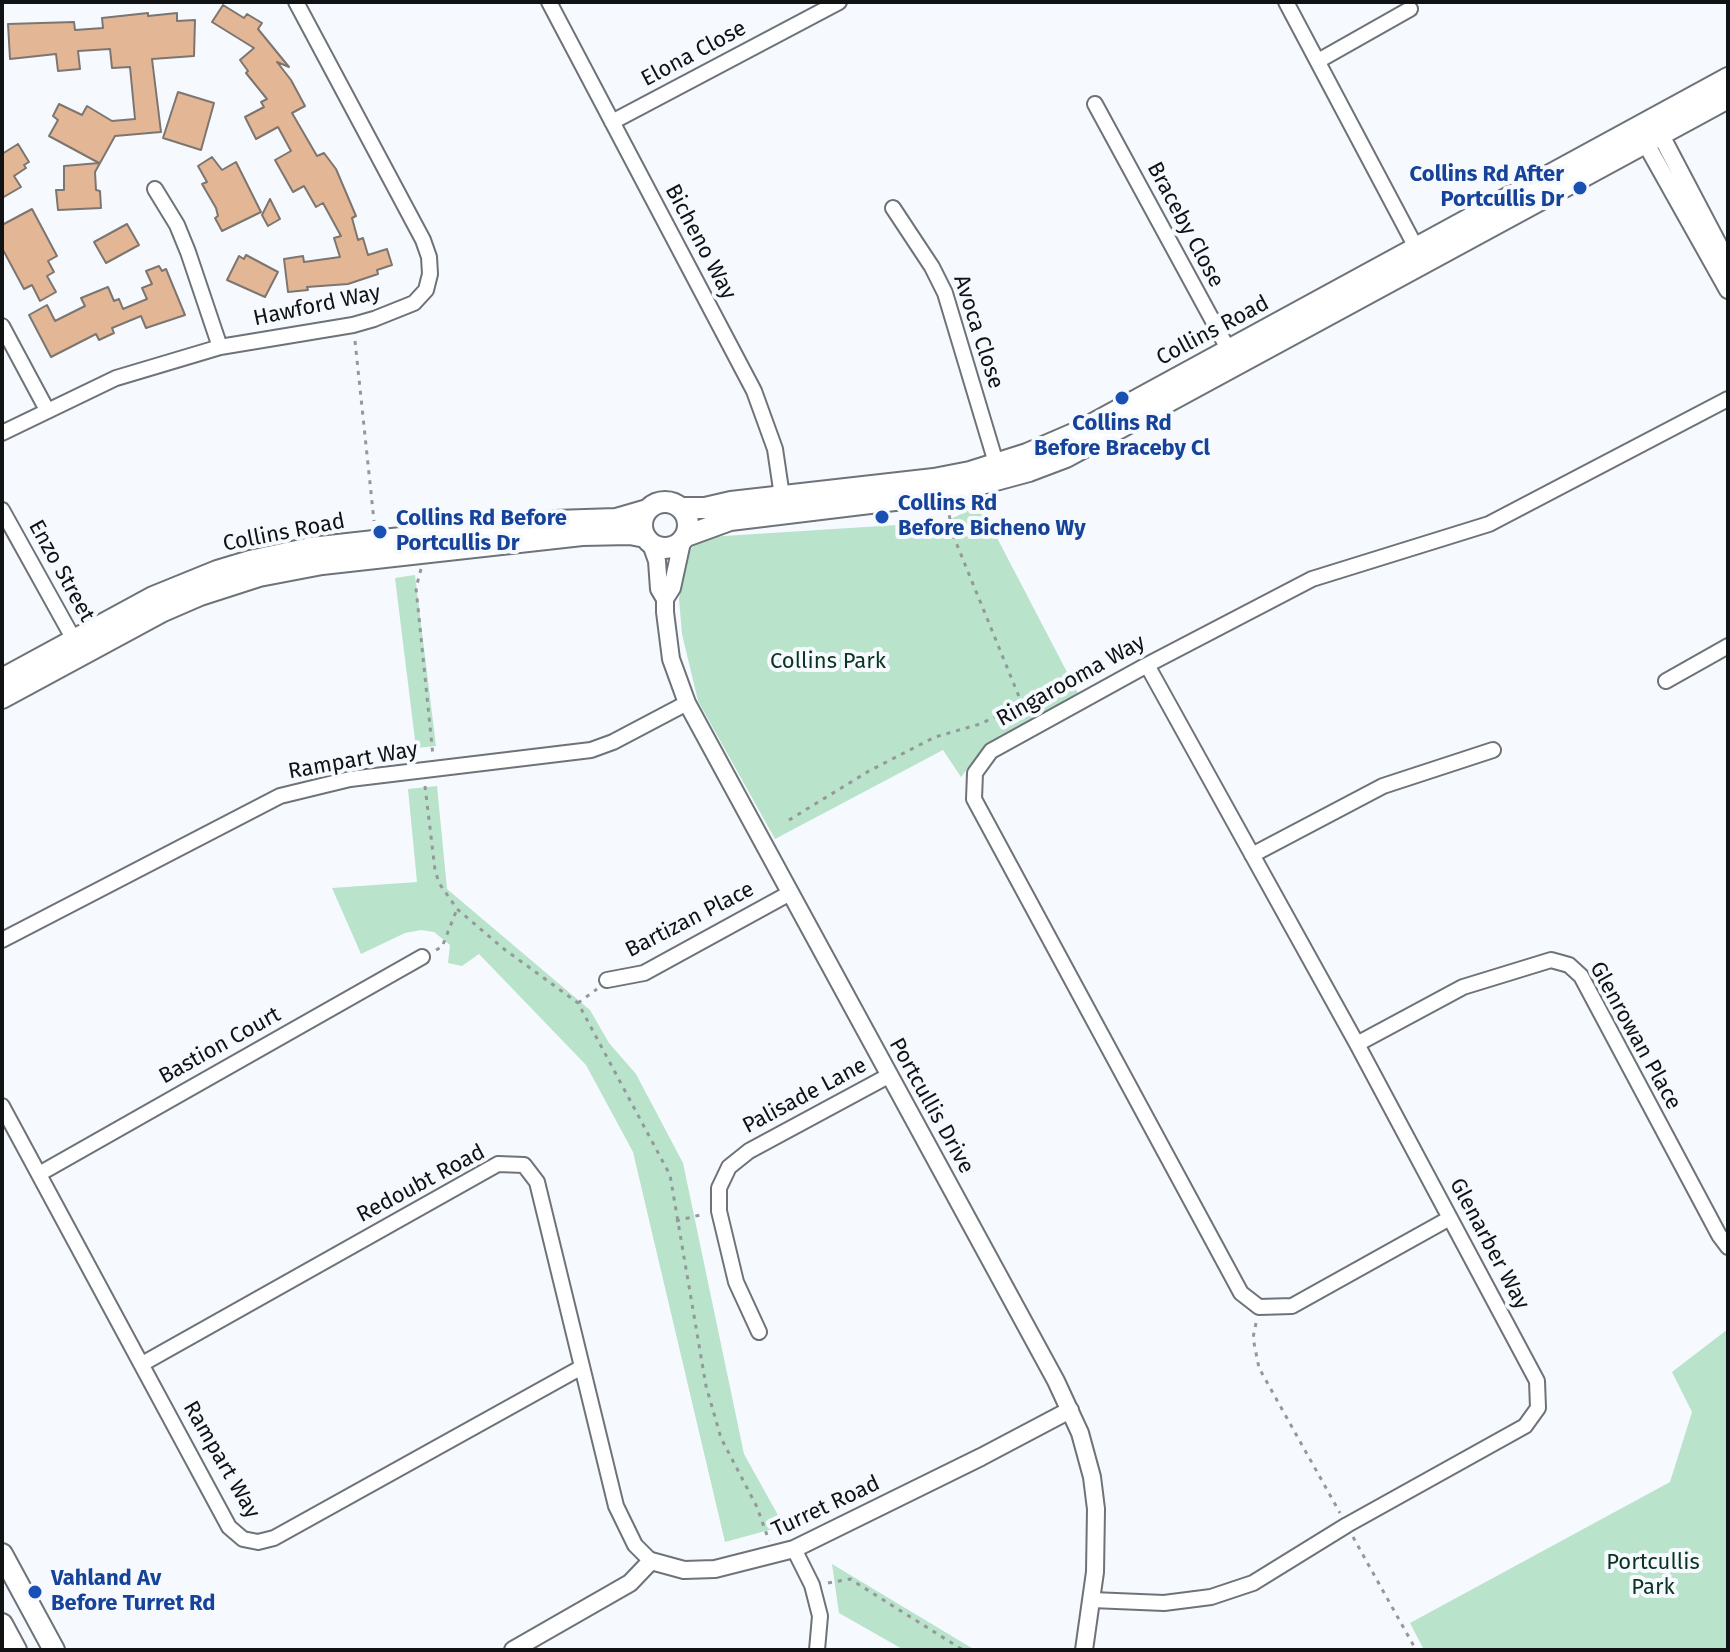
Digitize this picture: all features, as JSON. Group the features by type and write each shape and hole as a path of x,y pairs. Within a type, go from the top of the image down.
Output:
{"main road":[{"name":"Collins Road","path":"2,698 78,647 182,584 279,554 555,521 616,519 663,502 682,508 783,504 934,479 998,472 1027,454 1232,358 1648,131 1728,78"},
{"name":"Collins Road","path":"1648,131 1728,98"},
{"name":"Collins Road","path":"2,679 200,595 292,569 582,535 630,534 665,549 730,520 783,504"},
{"path":"682,508 689,526 684,539"},
{"path":"647,510 642,527 648,540"},
{"path":"2,1554 54,1650"},
{"path":"2,1624 16,1650"}],"street":[{"name":"Hawford Way","path":"2,433 116,378 220,347 353,325 390,315 414,303 426,290 430,274 429,257 423,240 296,2"},
{"name":"Bicheno Way","path":"549,2 754,391 775,449 783,504"},
{"name":"Elona Close","path":"612,122 839,2"},
{"path":"1286,2 1420,256"},
{"path":"1318,61 1410,9"},
{"name":"Braceby Close","path":"1095,104 1232,358"},
{"path":"1648,131 1691,197 1728,263"},
{"path":"1648,131 1728,290"},
{"path":"155,189 177,225 220,347"},
{"name":"Avoca Close","path":"893,208 932,267 945,293 998,472"},
{"path":"2,326 47,410"},
{"name":"Ringarooma Way","path":"1259,1307 1241,1293 974,799 975,773 991,751 1312,579 1489,524 1728,399"},
{"name":"Enzo Street","path":"2,510 78,647"},
{"name":"Portcullis Drive","path":"665,599 672,588 684,539"},
{"name":"Portcullis Drive","path":"648,540 657,561 659,589 665,599 671,659 687,703 1070,1410 1085,1446 1096,1509 1095,1572 1084,1650"},
{"path":"1666,681 1728,646"},
{"name":"Glenarber Way","path":"1092,1600 1164,1603 1211,1597 1253,1583 1347,1525 1525,1426 1538,1408 1537,1381 1357,1044 1147,665"},
{"name":"Rampart Way","path":"2,940 280,796 350,779 591,750 613,742 687,703"},
{"path":"1252,855 1383,786 1493,750"},
{"name":"Bartizan Place","path":"607,980 644,973 790,893"},
{"name":"Bastion Court","path":"39,1174 422,957"},
{"name":"Glenrowan Place","path":"1357,1044 1463,987 1551,960 1569,965 1581,976 1711,1222 1728,1247"},
{"name":"Palisade Lane","path":"759,1332 736,1282 719,1211 719,1188 729,1167 749,1151 890,1075"},
{"name":"Rampart Way","path":"2,1106 229,1527 243,1539 258,1542 274,1538 582,1367"},
{"name":"Redoubt Road","path":"142,1364 498,1164 524,1165 537,1182 616,1506 635,1545 651,1561"},
{"path":"1259,1307 1292,1306 1450,1218"},
{"name":"Turret Road","path":"651,1561 684,1570 715,1569 794,1549 1070,1410"},
{"path":"794,1549 812,1585 820,1616 817,1650"},
{"path":"513,1650 630,1583 651,1561"}],"path":[{"path":"353,325 374,521"},
{"path":"789,820 869,771 935,737 980,724 1022,704 953,535 949,514"},
{"path":"423,562 416,588 433,757"},
{"path":"424,780 439,883 457,909 504,949 578,1003 670,1175 706,1386 721,1438 757,1507 774,1556"},
{"path":"422,957 442,947 457,909"},
{"path":"578,1003 607,980"},
{"path":"676,1221 719,1211"},
{"path":"1259,1307 1253,1338 1259,1368 1416,1650"},
{"path":"812,1585 850,1579 963,1650"}],"green space":[{"name":"Collins Park","path":"974,508 982,509 1080,697 986,745 961,777 943,750 775,839 698,701 682,634 679,599 685,557 696,543 708,537 944,522"},
{"path":"415,575 436,746 416,748 395,578"},
{"path":"437,786 447,889 590,1010 609,1043 636,1074 683,1163 744,1454 784,1526 725,1542 633,1152 586,1065 479,954 462,966 448,963 450,945 434,932 421,930 405,933 361,954 332,888 417,882 408,789"},
{"name":"Portcullis Park","path":"1728,1329 1728,1650 1424,1650 1410,1623 1670,1482 1692,1412 1672,1372"},
{"path":"832,1564 975,1650 904,1650 839,1613"}],"building":[{"path":"223,5 244,18 247,14 262,23 258,29 289,67 277,62 305,106 292,113 317,156 324,153 336,169 356,216 352,218 358,240 363,238 368,255 387,249 392,265 377,270 378,274 348,284 307,287 308,290 288,292 284,259 303,256 304,262 340,257 334,238 341,236 323,203 316,207 304,186 293,192 275,160 291,151 278,127 256,139 245,117 264,107 261,102 267,99 246,73 248,71 240,60 254,48 212,22"},
{"path":"148,13 148,16 177,13 177,21 195,20 194,56 152,59 161,132 115,136 95,172 101,208 58,210 56,190 64,190 64,166 99,163 49,136 58,120 53,116 59,104 82,115 87,106 112,121 135,119 130,67 112,68 110,49 78,51 80,69 58,71 56,54 10,59 8,24 74,22 75,30 103,28 102,18"},
{"path":"178,92 214,103 201,150 163,138"},
{"path":"18,144 29,162 14,176 21,187 2,198 2,154"},
{"path":"212,157 222,170 236,162 261,212 222,231 215,218 218,216 216,208 202,184 207,182 198,166"},
{"path":"270,199 280,219 268,226 262,215"},
{"path":"32,209 57,256 48,261 54,272 47,276 56,292 40,301 32,285 24,289 2,248 2,225"},
{"path":"127,224 139,245 106,263 94,242"},
{"path":"246,255 278,272 265,297 227,280 239,256 244,259"},
{"path":"159,266 162,271 166,269 185,315 146,328 141,316 112,328 114,333 99,340 96,334 51,357 29,315 47,305 55,321 85,306 81,298 108,287 114,301 119,299 123,309 147,299 142,288 152,284 146,271"}],"place":[{"name":"Collins Rd After Portcullis Dr","path":"1580,188"},
{"name":"Collins Rd Before Braceby Cl","path":"1122,398"},
{"name":"Collins Rd Before Bicheno Wy","path":"882,517"},
{"name":"Collins Rd Before Portcullis Dr","path":"380,532"},
{"name":"Vahland Av Before Turret Rd","path":"35,1592"}]}
